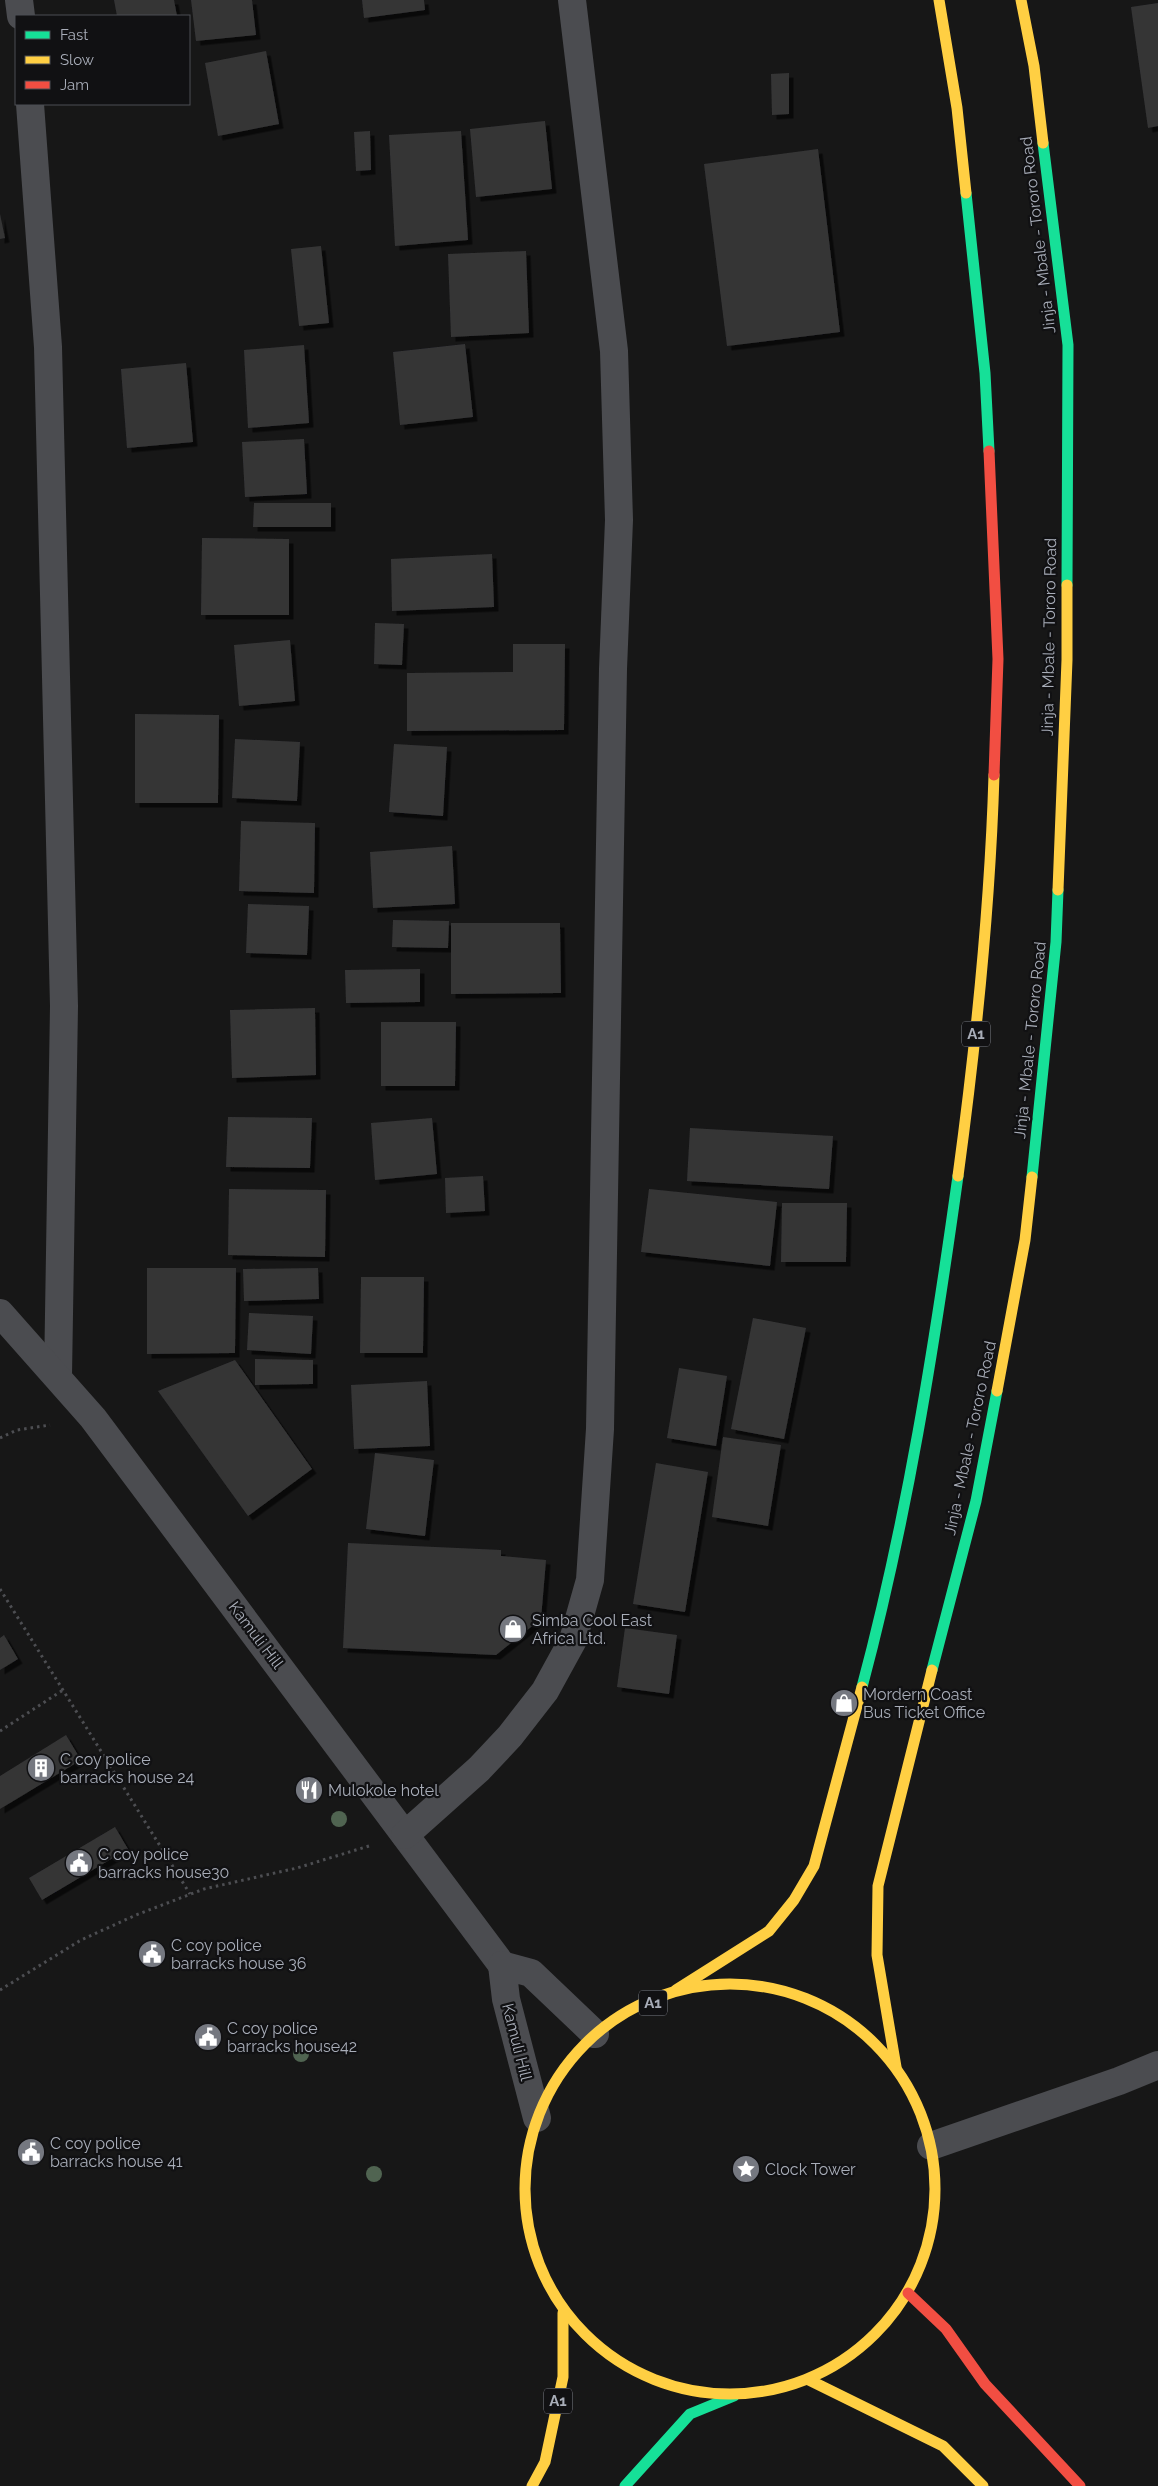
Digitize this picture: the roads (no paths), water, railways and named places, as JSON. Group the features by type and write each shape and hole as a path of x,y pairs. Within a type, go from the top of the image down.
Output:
{"main road":[{"name":"A1","path":"735,2396 670,2387 611,2358 564,2312 533,2252 524,2185 537,2118 561,2072 595,2034 676,1990 769,1931 794,1900 814,1866 880,1620 926,1388 973,1067 991,868 998,659 986,373 957,108 939,0"},
{"name":"Jinja - Mbale - Tororo Road","path":"896,2067 877,1955 878,1886 898,1796 978,1491 1025,1240 1056,942 1067,660 1068,345 1034,66 1022,0"},
{"name":"A1","path":"625,2486 690,2414 735,2396 809,2380 865,2344 908,2293 927,2246 936,2196 931,2146 918,2104 896,2067 862,2031 822,2003 775,1987 725,1982 676,1990"},
{"path":"908,2293 946,2329 985,2384 1080,2486"},
{"name":"A1","path":"532,2486 545,2462 563,2376 564,2312"},
{"path":"809,2380 943,2446 983,2486"}],"street":[{"path":"19,0 21,15"},
{"path":"405,1834 479,1769 510,1736 545,1691 573,1640 590,1580 600,1429 613,669 619,520 614,351 572,0"},
{"path":"30,105 48,346 64,1006 58,1376"},
{"name":"Kamuli Hill","path":"0,1313 58,1376 93,1418 502,1965 506,1999 537,2118"},
{"path":"502,1965 531,1974 595,2034"},
{"path":"931,2146 1119,2081 1158,2065"}],"place":[{"name":"Simba Cool East Africa Ltd.","path":"513,1629"},
{"name":"Mordern Coast Bus Ticket Office","path":"844,1703"},
{"name":"C coy police barracks house 24","path":"41,1768"},
{"name":"Mulokole hotel","path":"309,1790"},
{"name":"C coy police barracks house30","path":"79,1863"},
{"name":"C coy police barracks house 36","path":"152,1954"},
{"name":"C coy police barracks house42","path":"208,2037"},
{"name":"C coy police barracks house 41","path":"31,2152"},
{"name":"Clock Tower","path":"746,2169"}]}
